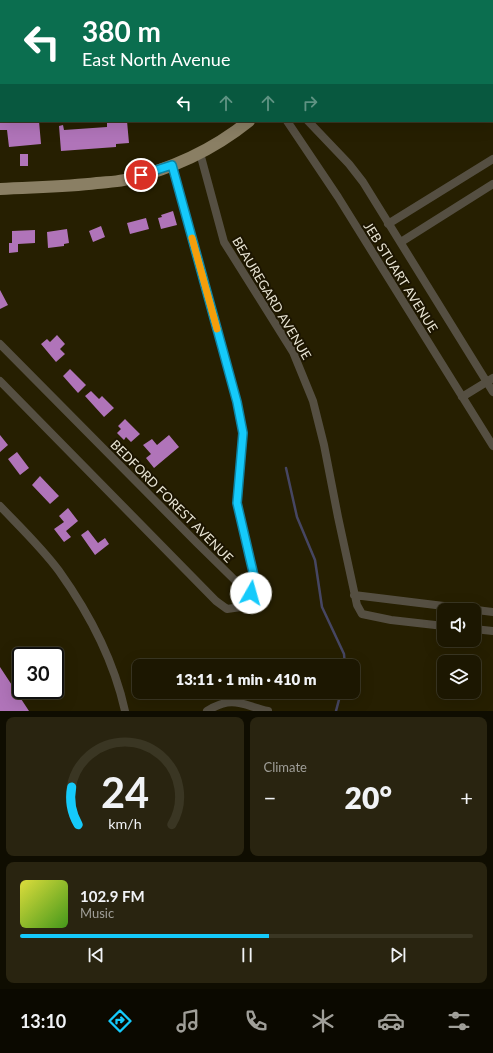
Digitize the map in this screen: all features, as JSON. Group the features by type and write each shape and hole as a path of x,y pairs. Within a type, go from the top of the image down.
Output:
{"main road":[{"path":"0,189 78,186 123,180 172,165 200,153 236,132 248,122"}],"street":[{"name":"JEB STUART AVENUE","path":"288,122 338,197 493,446"},
{"name":"JEB STUART AVENUE","path":"309,122 349,164 363,182 388,224 490,380 493,392"},
{"name":"BEAUREGARD AVENUE","path":"200,153 224,242 293,352 313,401 324,445 357,605 362,614 391,620 437,625"},
{"path":"388,224 493,158"},
{"path":"0,381 216,601 227,609 241,607 250,595 254,576 237,503 243,433 237,402 172,165"},
{"path":"401,242 493,184"},
{"name":"BEDFORD FOREST AVENUE","path":"0,344 250,595"},
{"path":"462,397 490,380"},
{"path":"0,506 58,570 75,595 107,653 120,689 125,711"},
{"path":"354,595 493,612"},
{"path":"481,630 493,631"},
{"path":"207,711 216,706 233,702 242,702 268,711"}],"building":[{"path":"0,122 39,122 41,144 9,147 7,130 0,130"},
{"path":"107,122 127,122 129,143 116,144 116,147 61,151 59,126 63,125 64,130 107,127"},
{"path":"20,154 28,154 28,166 20,166"},
{"path":"173,211 177,225 161,229 158,218 162,217 161,215"},
{"path":"146,218 149,229 130,234 127,223"},
{"path":"101,226 105,237 93,242 89,231"},
{"path":"67,229 69,243 64,244 64,246 48,248 47,232"},
{"path":"35,230 35,243 18,244 18,252 9,253 9,243 12,243 12,231"},
{"path":"0,290 8,305 0,309"},
{"path":"57,335 65,344 60,349 65,354 56,362 41,344 47,339 50,342"},
{"path":"70,369 86,385 78,393 63,376"},
{"path":"91,391 99,399 102,396 114,408 104,417 85,396"},
{"path":"125,419 140,434 131,442 126,437 124,440 117,433 121,429 118,426"},
{"path":"0,435 8,445 0,452"},
{"path":"169,435 179,447 154,468 146,458 151,454 143,445 152,439 157,445"},
{"path":"17,452 29,468 20,475 8,459"},
{"path":"40,476 59,496 50,504 32,485"},
{"path":"68,508 78,521 66,531 71,537 64,542 54,529 64,522 59,516"},
{"path":"88,530 98,543 105,538 109,544 95,555 81,535"},
{"path":"0,667 12,685 12,699 21,699 29,711 0,711"}],"waterway":[{"path":"286,468 297,517 315,560 322,607 344,654 344,659"},
{"path":"336,711 339,699"}],"slow traffic":[{"path":"192,238 217,329"}],"route":[{"path":"141,175 172,165 230,374 243,433 237,503 254,576 251,593"}]}
